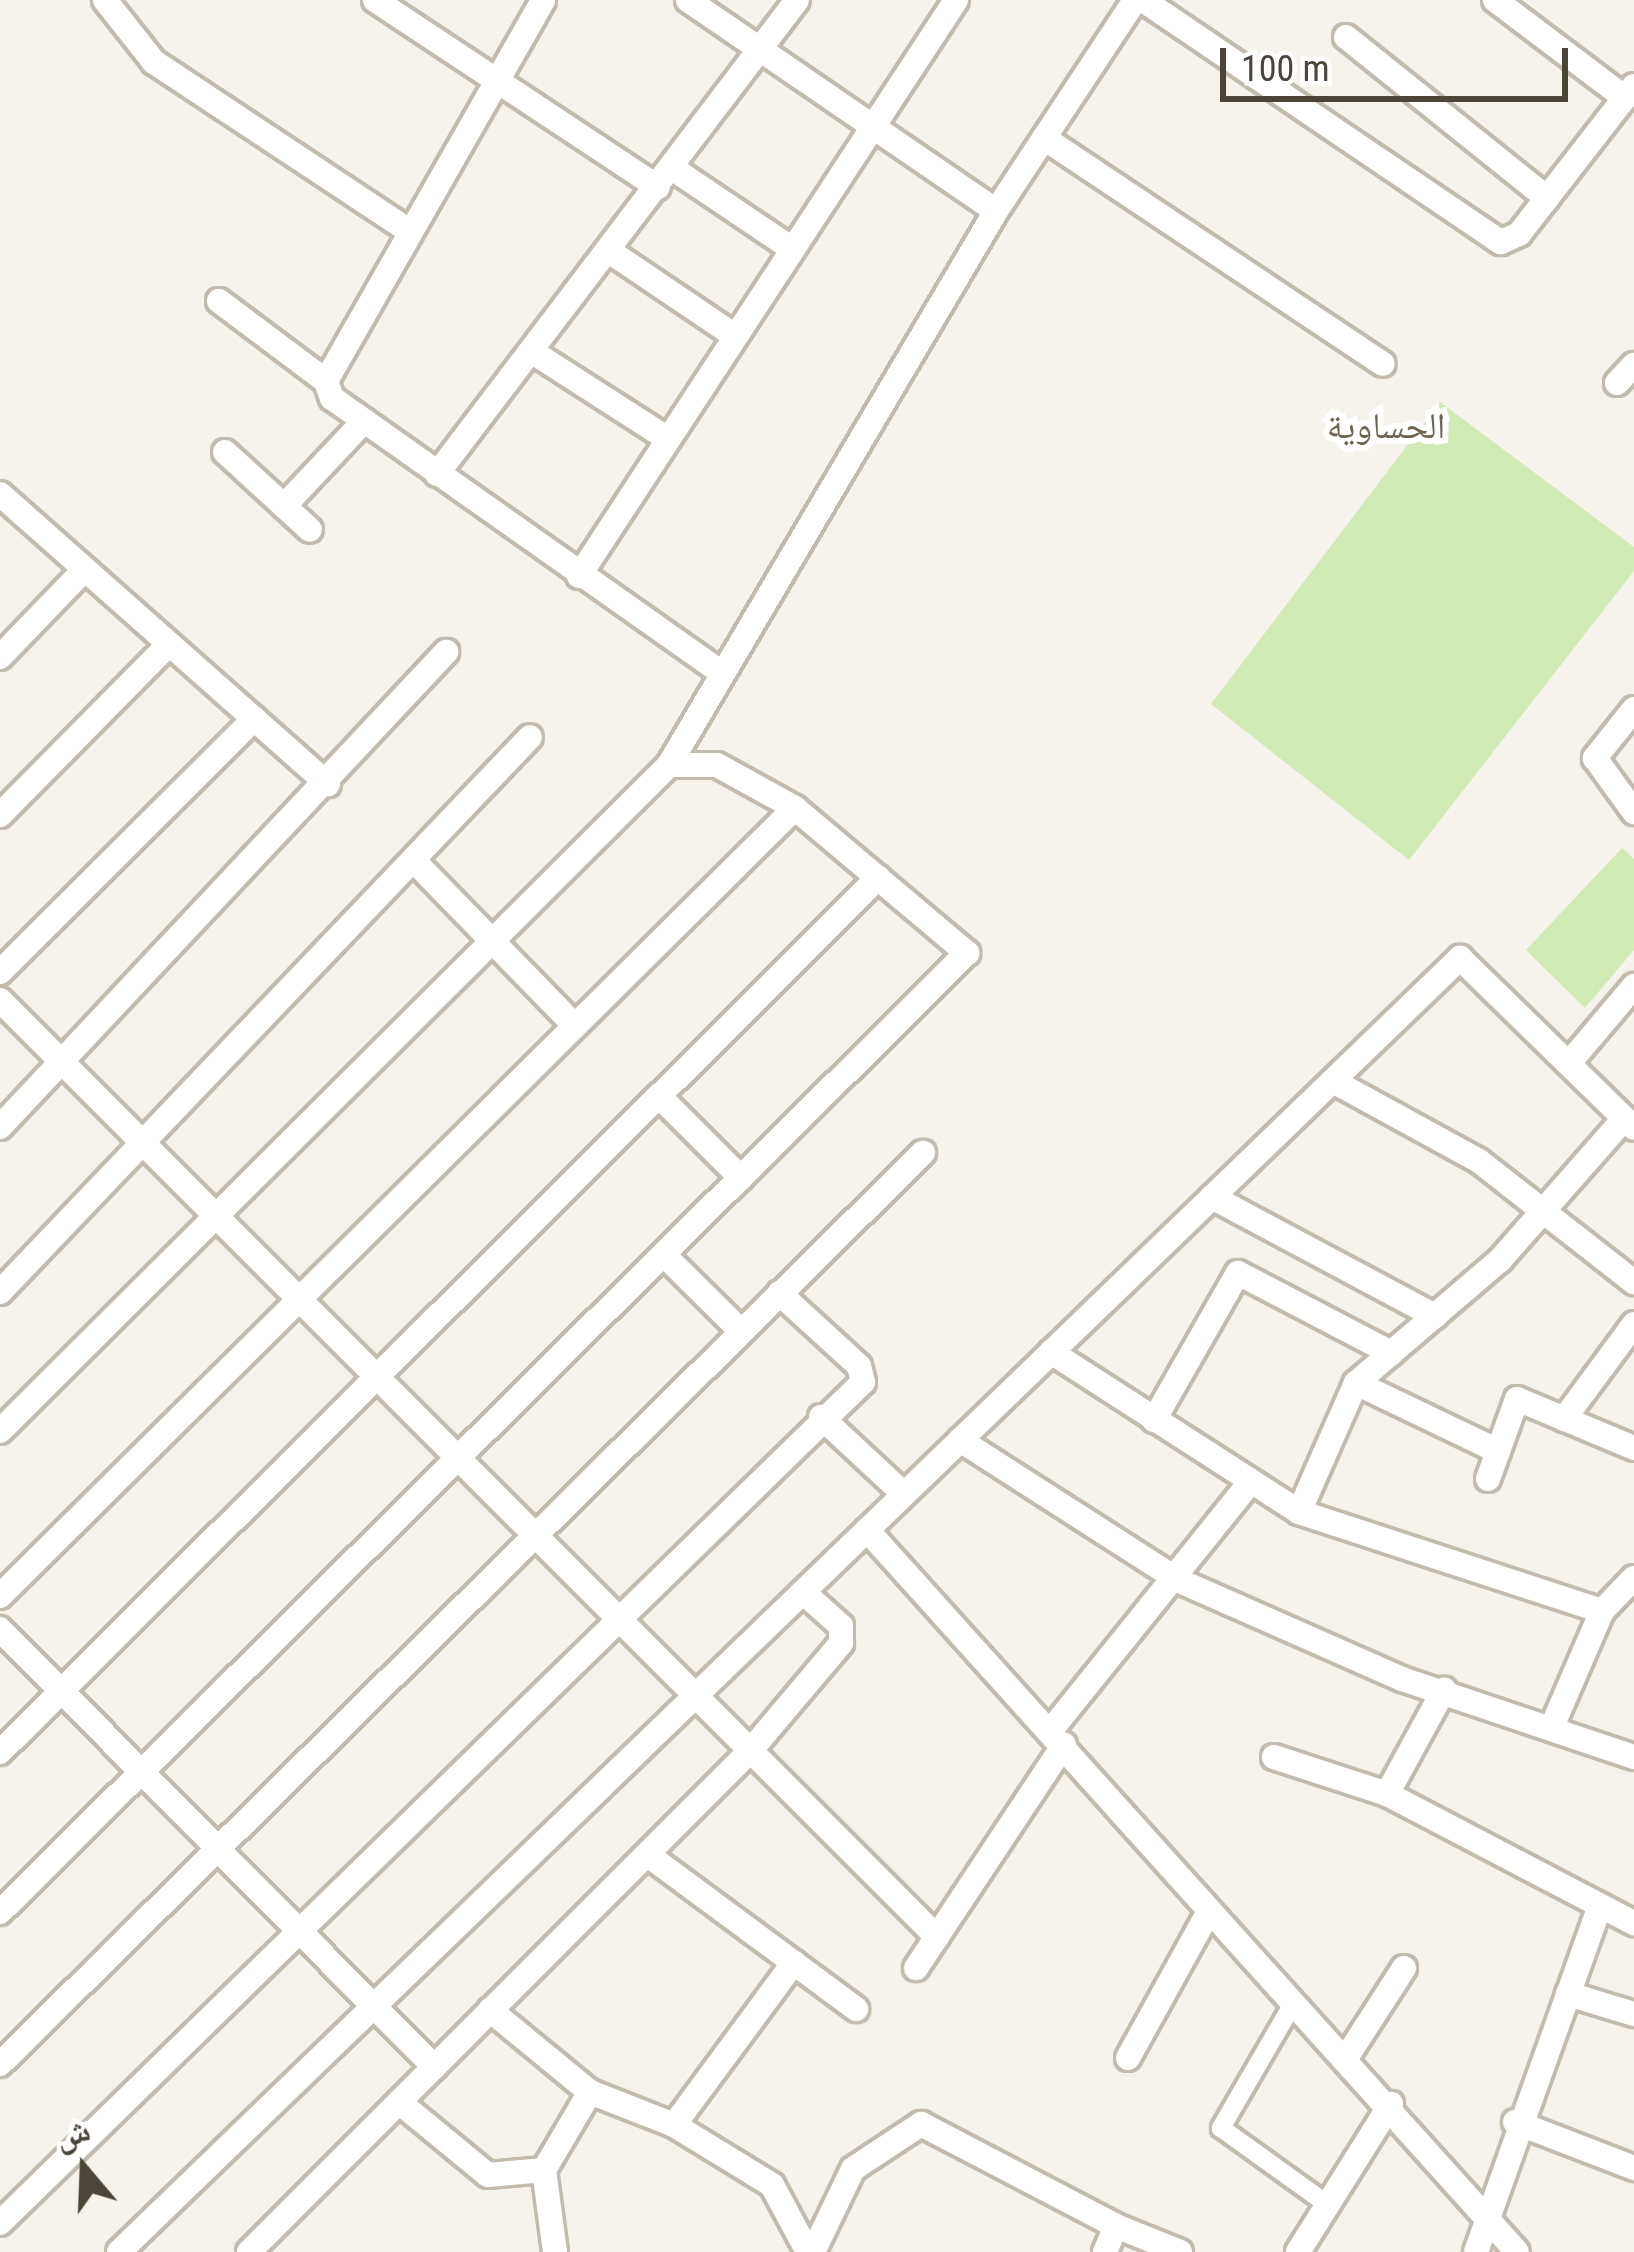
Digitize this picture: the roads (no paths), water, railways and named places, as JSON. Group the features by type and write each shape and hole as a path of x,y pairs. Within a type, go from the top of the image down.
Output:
{"street":[{"path":"105,0 154,62 408,230"},
{"path":"375,0 497,79 793,249"},
{"path":"326,381 543,0"},
{"path":"688,0 996,211"},
{"path":"437,474 797,0"},
{"path":"579,576 956,0"},
{"path":"0,1431 669,765 716,670 996,211 1139,0 1480,236 1519,234 1630,92 1496,0"},
{"path":"1346,37 1547,198"},
{"path":"1044,138 1383,364"},
{"path":"609,251 735,336"},
{"path":"219,301 326,381 364,422 716,670"},
{"path":"531,351 668,440"},
{"path":"284,506 364,422"},
{"path":"225,452 310,530"},
{"path":"1,497 328,784"},
{"path":"0,657 85,569"},
{"path":"0,814 169,644"},
{"path":"0,1127 328,784 446,652"},
{"path":"1634,709 1595,758 1634,812"},
{"path":"0,971 254,719"},
{"path":"0,1292 148,1148 419,866 530,737"},
{"path":"0,1912 967,953 794,808 717,765 669,765"},
{"path":"0,1596 794,808"},
{"path":"419,866 496,938 575,1026"},
{"path":"0,1752 878,878"},
{"path":"119,2252 1460,958 1629,1123 1435,1316 1356,1383 1299,1511"},
{"path":"1569,1063 1634,986"},
{"path":"0,1000 938,1936"},
{"path":"1333,1081 1544,1207 1634,1282"},
{"path":"659,1096 741,1178"},
{"path":"0,2064 923,1153"},
{"path":"1212,1197 1435,1316"},
{"path":"664,1255 741,1330"},
{"path":"1154,1420 1238,1273 1391,1353"},
{"path":"0,2224 821,1417 862,1382 860,1366 779,1293"},
{"path":"1564,1419 1630,1336"},
{"path":"1051,1352 1247,1486 1299,1511 1602,1611"},
{"path":"1356,1383 1498,1451"},
{"path":"1488,1479 1517,1399 1634,1448"},
{"path":"821,1417 904,1494"},
{"path":"960,1440 1180,1581 1444,1690 1554,1723 1634,1757"},
{"path":"916,1968 1058,1737 1180,1581 1247,1486"},
{"path":"867,1530 1058,1737 1209,1911 1391,2104 1516,2252"},
{"path":"1554,1723 1602,1611 1634,1578"},
{"path":"249,2252 490,2010 652,1858 751,1750 841,1642 841,1626 803,1592"},
{"path":"0,1629 434,2067"},
{"path":"1388,1794 1444,1690"},
{"path":"1274,1757 1388,1794 1598,1911 1634,1923"},
{"path":"652,1858 856,2009"},
{"path":"1128,2058 1209,1911"},
{"path":"1476,2252 1490,2222 1515,2122 1598,1911"},
{"path":"674,2125 794,1962"},
{"path":"1346,2058 1404,1968"},
{"path":"1568,1994 1634,2014"},
{"path":"1294,2002 1221,2128 1328,2205"},
{"path":"490,2010 590,2092 674,2125 772,2186 811,2252"},
{"path":"555,2252 544,2170 590,2092"},
{"path":"399,2102 488,2175 544,2170"},
{"path":"1298,2252 1391,2104"},
{"path":"1515,2122 1634,2168"},
{"path":"811,2252 853,2169 921,2124 1116,2226 1180,2252"},
{"path":"1105,2252 1116,2226"}],"district":[{"name":"الحساوية","path":"1386,427"}]}
